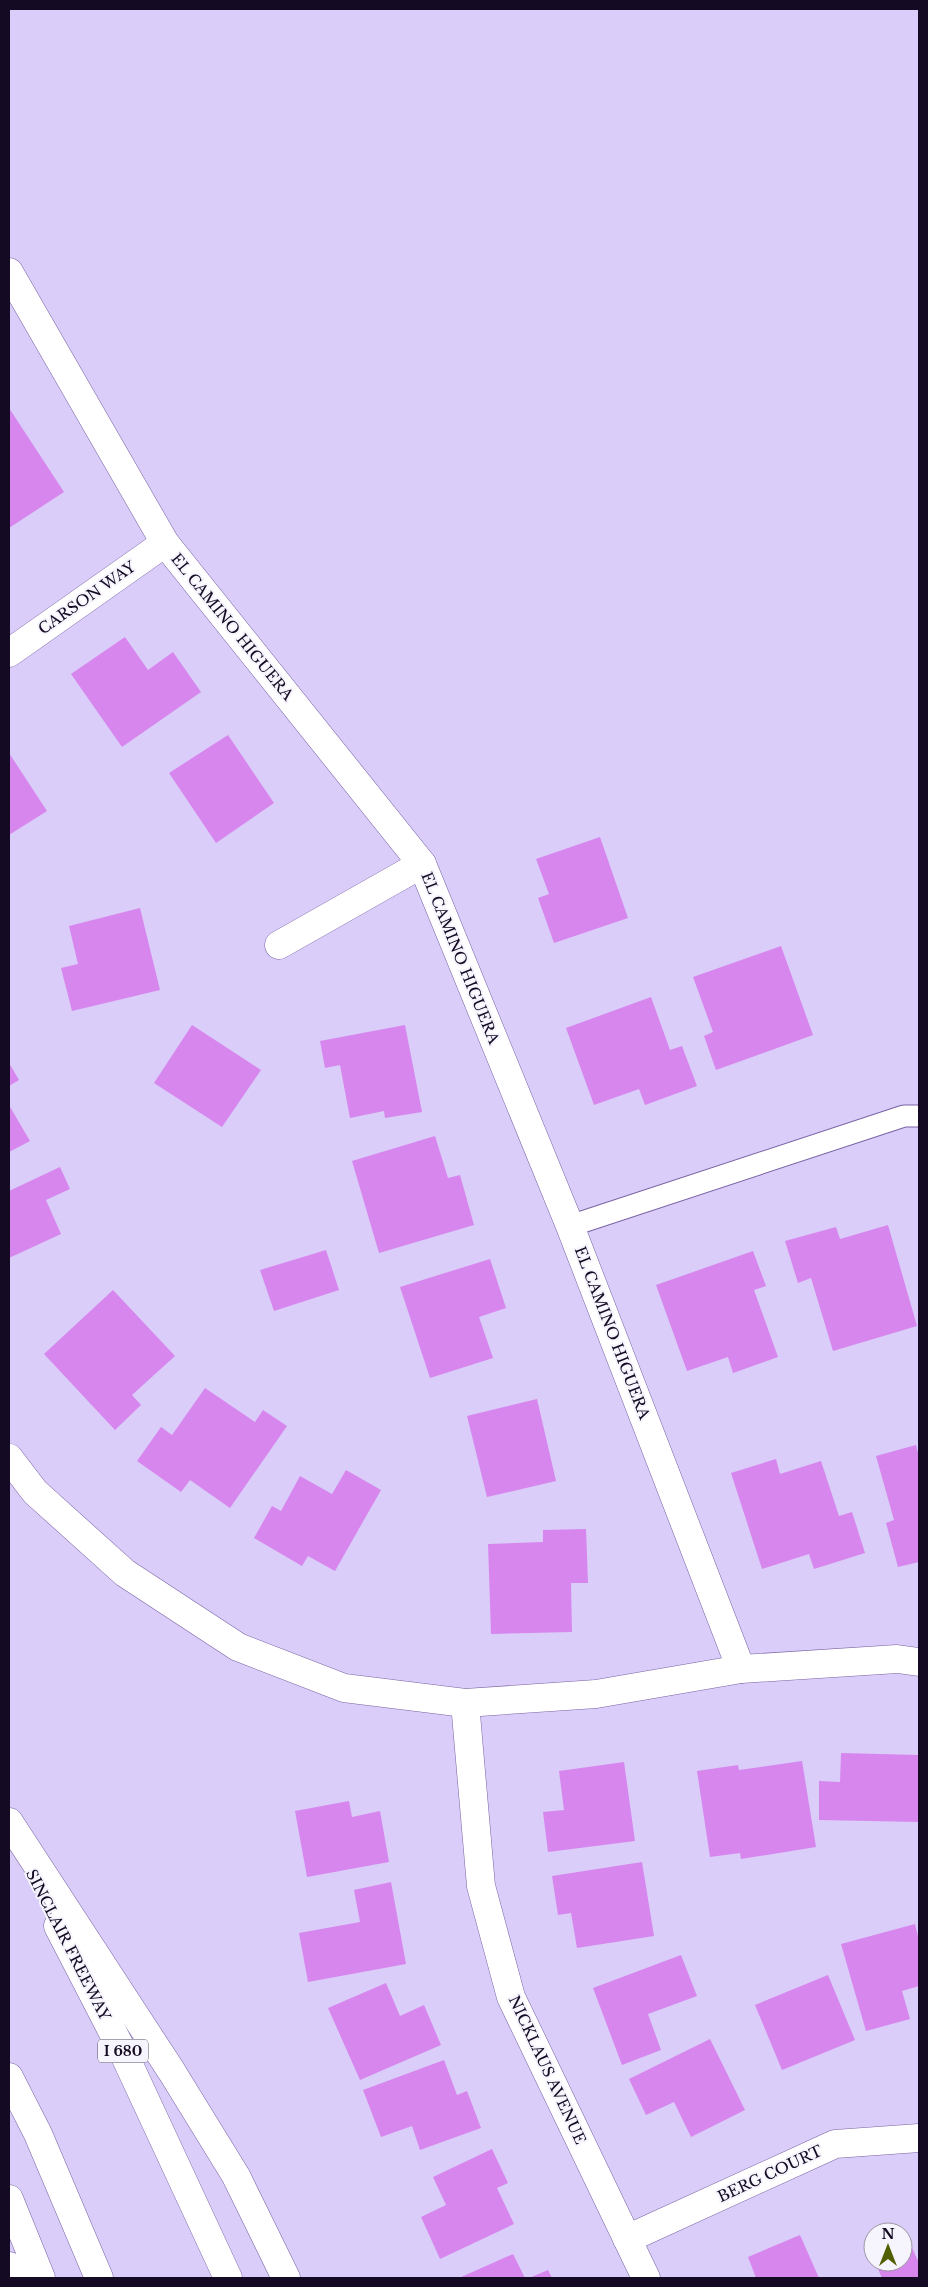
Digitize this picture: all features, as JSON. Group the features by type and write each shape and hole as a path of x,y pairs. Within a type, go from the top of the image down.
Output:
{"main road":[{"name":"EL CAMINO HIGUERA","path":"9,272 165,542 422,864 570,1226 741,1669"},
{"name":"CARSON WAY","path":"9,653 165,542"},
{"path":"279,945 422,864"},
{"path":"9,1458 35,1492 125,1573 238,1647 344,1688 465,1703 596,1694 741,1669 896,1659 919,1662"},
{"name":"NICKLAUS AVENUE","path":"465,1703 481,1886 511,1997 646,2278"},
{"path":"9,1822 172,2072 236,2176 286,2278"},
{"name":"SINCLAIR FREEWAY","path":"9,1829 124,2054 228,2278"},
{"path":"9,2077 38,2134 99,2278"},
{"name":"BERG COURT","path":"627,2239 835,2144 919,2138"},
{"path":"9,2200 41,2278"},
{"path":"9,2266 14,2278"}],"lane":[{"path":"570,1226 904,1116 919,1116"}],"building":[{"path":"9,408 64,492 9,528"},
{"path":"125,637 148,670 173,652 201,692 122,747 71,674"},
{"path":"228,735 274,803 216,843 169,773"},
{"path":"9,753 47,811 9,835"},
{"path":"600,837 628,918 554,943 538,898 549,894 536,859"},
{"path":"140,908 160,990 72,1011 61,968 78,964 69,926"},
{"path":"781,946 813,1035 716,1070 704,1036 713,1032 693,977"},
{"path":"651,997 670,1050 682,1046 697,1086 645,1105 639,1089 594,1105 566,1028"},
{"path":"192,1025 261,1070 222,1127 154,1083"},
{"path":"405,1025 422,1112 385,1118 384,1111 350,1118 340,1065 325,1068 320,1041"},
{"path":"9,1063 19,1080 9,1086"},
{"path":"9,1105 30,1141 9,1152"},
{"path":"435,1136 448,1178 460,1175 474,1225 379,1253 352,1161"},
{"path":"60,1167 70,1189 46,1200 61,1234 9,1258 9,1191"},
{"path":"888,1225 917,1326 833,1351 811,1278 798,1283 785,1241 836,1227 840,1239"},
{"path":"326,1250 339,1290 274,1311 260,1270"},
{"path":"753,1251 766,1286 754,1290 778,1357 733,1373 728,1357 687,1371 656,1285"},
{"path":"490,1259 506,1308 479,1317 493,1358 430,1378 400,1287"},
{"path":"113,1290 175,1356 132,1395 141,1405 115,1430 44,1354"},
{"path":"205,1388 255,1422 263,1410 287,1426 230,1508 190,1480 181,1492 137,1461 161,1427 172,1435"},
{"path":"537,1399 556,1481 487,1497 467,1416"},
{"path":"916,1445 919,1457 919,1562 898,1567 886,1523 894,1520 876,1456"},
{"path":"776,1459 780,1474 821,1461 839,1516 852,1512 865,1553 814,1569 809,1554 762,1569 731,1473"},
{"path":"346,1470 381,1490 335,1571 308,1556 302,1566 254,1538 272,1506 281,1511 300,1476 332,1494"},
{"path":"586,1529 588,1583 571,1583 572,1632 491,1634 488,1544 543,1542 543,1530"},
{"path":"841,1753 919,1755 919,1822 819,1820 819,1781 840,1782"},
{"path":"802,1761 816,1847 741,1859 740,1853 710,1857 697,1771 738,1765 739,1770"},
{"path":"624,1762 635,1841 548,1852 543,1812 564,1810 559,1771"},
{"path":"349,1801 352,1817 380,1811 389,1862 307,1877 295,1811"},
{"path":"642,1862 654,1936 577,1948 571,1913 558,1915 552,1876"},
{"path":"391,1882 406,1964 308,1982 299,1933 360,1922 354,1890"},
{"path":"915,1924 919,1941 919,1986 902,1991 910,2019 866,2031 841,1944"},
{"path":"681,1955 697,1996 648,2014 661,2050 622,2065 593,1988"},
{"path":"828,1975 855,2040 782,2070 755,2005"},
{"path":"386,1983 400,2016 424,2005 441,2045 360,2080 328,2008"},
{"path":"710,2039 745,2110 691,2137 674,2102 646,2115 629,2079"},
{"path":"444,2060 457,2095 467,2091 481,2128 420,2150 412,2126 381,2137 363,2090"},
{"path":"492,2149 508,2183 497,2188 514,2224 440,2259 421,2217 446,2205 433,2177"},
{"path":"800,2235 819,2278 756,2278 748,2257"},
{"path":"913,2250 919,2263 919,2278 882,2278 879,2272 913,2272"},
{"path":"513,2254 525,2278 459,2278"},
{"path":"548,2270 552,2278 529,2278"}]}
